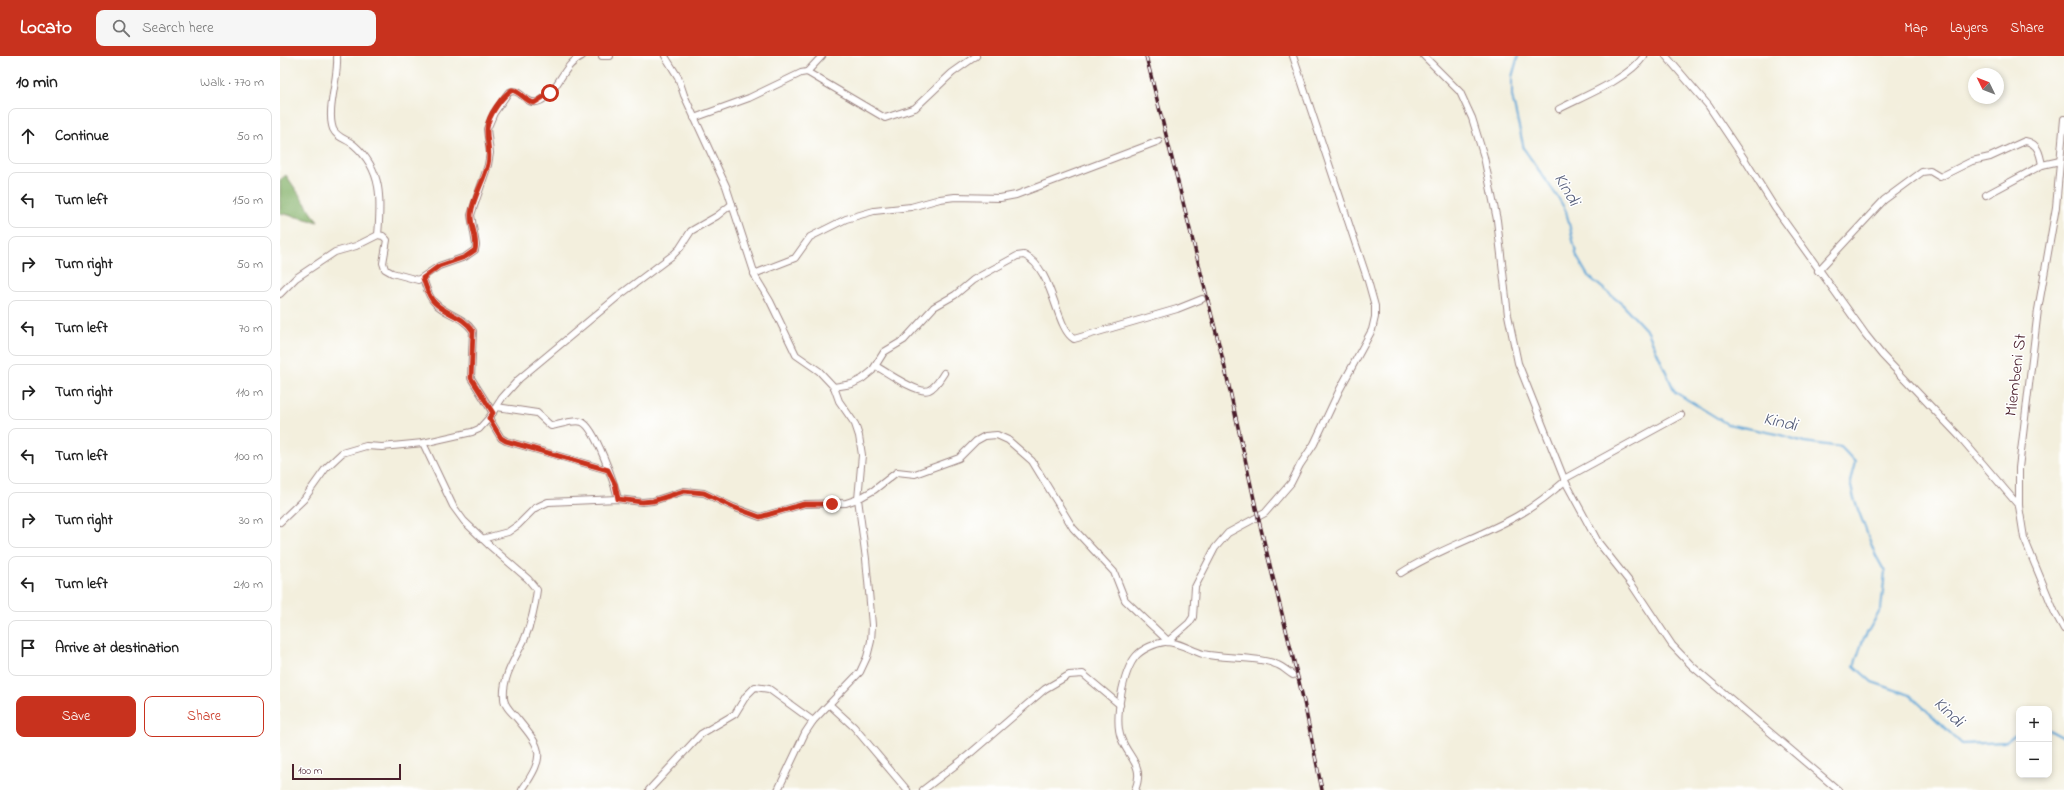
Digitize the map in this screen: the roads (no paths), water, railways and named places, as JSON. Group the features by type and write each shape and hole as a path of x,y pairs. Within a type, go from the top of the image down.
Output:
{"street":[{"path":"337,56 332,112 333,128 339,137 354,145 365,155 378,179 378,235"},
{"path":"280,294 296,278 335,252 356,246 378,235 383,236 387,240 383,263 385,269 412,279 423,278 439,266 465,257 475,250 476,245 471,215 488,165 490,154 487,129 488,122 503,98 512,90 517,91 528,101 534,103 541,100 550,93 569,65 582,56"},
{"path":"602,56 610,56"},
{"path":"665,56 678,77 694,118 732,204 754,274 770,301 796,355 819,371 834,386 840,401 855,424 859,436 862,455 861,484 858,499 866,559 872,625 871,641 867,657 860,672 813,721 795,751 778,790"},
{"path":"694,118 748,98 807,72 822,56"},
{"path":"807,72 885,118 915,108 952,73 976,56"},
{"path":"1135,790 1140,778 1139,771 1120,737 1120,705 1126,674 1136,655 1146,648 1167,642 1186,627 1193,617 1195,587 1210,555 1221,539 1228,533 1265,513 1291,483 1300,465 1314,444 1340,389 1372,330 1376,317 1375,306 1368,281 1293,56"},
{"path":"1424,56 1460,92 1472,118 1484,156 1497,220 1511,332 1518,362 1564,480 1598,542 1632,584 1672,644 1692,666 1838,790"},
{"path":"1559,109 1628,72 1640,63 1644,56"},
{"path":"1666,56 1708,105 1818,271 1882,355 1955,431 2019,506"},
{"name":"Miembeni St","path":"2064,119 2056,207 2038,310 2019,468 2019,506 2024,538 2046,593 2064,629"},
{"path":"754,274 795,258 810,237 846,219 874,211 911,207 940,199 955,197 1000,198 1016,195 1159,141"},
{"path":"1818,271 1884,200 1922,172 1931,172 1940,177 1972,161 1990,157 2025,141 2031,142 2037,148 2042,165"},
{"path":"1986,195 2042,165 2061,165"},
{"path":"280,522 304,499 326,468 342,453 366,446 423,443 472,432 479,429 493,413 508,390 539,362 622,294 673,255 680,248 691,231 717,216 732,204"},
{"path":"834,386 852,384 872,371 884,352 904,340 934,307 955,295 973,280 1017,256 1024,255 1036,264 1054,296 1067,332 1074,339 1177,309 1202,299"},
{"path":"423,278 431,299 435,304 459,317 473,331 471,378 493,413 501,438 506,441 608,470"},
{"path":"876,366 895,378 924,390 928,390 934,386 944,374"},
{"path":"493,413 537,413 551,426 576,421 582,422 590,430 615,484 618,499"},
{"path":"1401,573 1420,561 1518,516 1540,502 1564,480 1681,415"},
{"path":"482,539 508,532 518,526 541,504 618,499 642,502 653,501 684,491 704,493 733,507 760,517 804,504 846,503 858,499 874,490 897,472 915,474 925,471 959,458 980,438 997,435 1008,440 1032,461 1072,528 1114,572 1125,600 1167,642 1203,654 1225,658 1266,661 1278,665 1292,675"},
{"path":"423,443 453,506 464,521 482,539 528,579 536,590 535,607 525,636 508,672 504,688 504,699 506,706 531,736 539,753 539,761 522,790"},
{"path":"923,790 966,757 1045,689 1069,675 1083,674 1120,705"},
{"path":"649,790 701,734 735,714 746,696 755,687 769,689 813,721"},
{"path":"830,705 854,727 907,790"}],"waterway":[{"name":"Kindi","path":"1518,56 1512,77 1512,96 1524,149 1566,211 1577,257 1588,276 1623,305 1648,332 1675,392 1727,424 1777,434 1804,442 1841,447 1855,462 1850,482 1854,499 1875,554 1885,572 1881,609 1863,640 1854,666 1872,682 1910,695 1962,744 2006,742 2016,734"},
{"name":"Kindi","path":"2052,732 2064,738"}],"railway":[{"path":"1146,56 1224,364 1258,517 1304,702 1322,790"}]}
